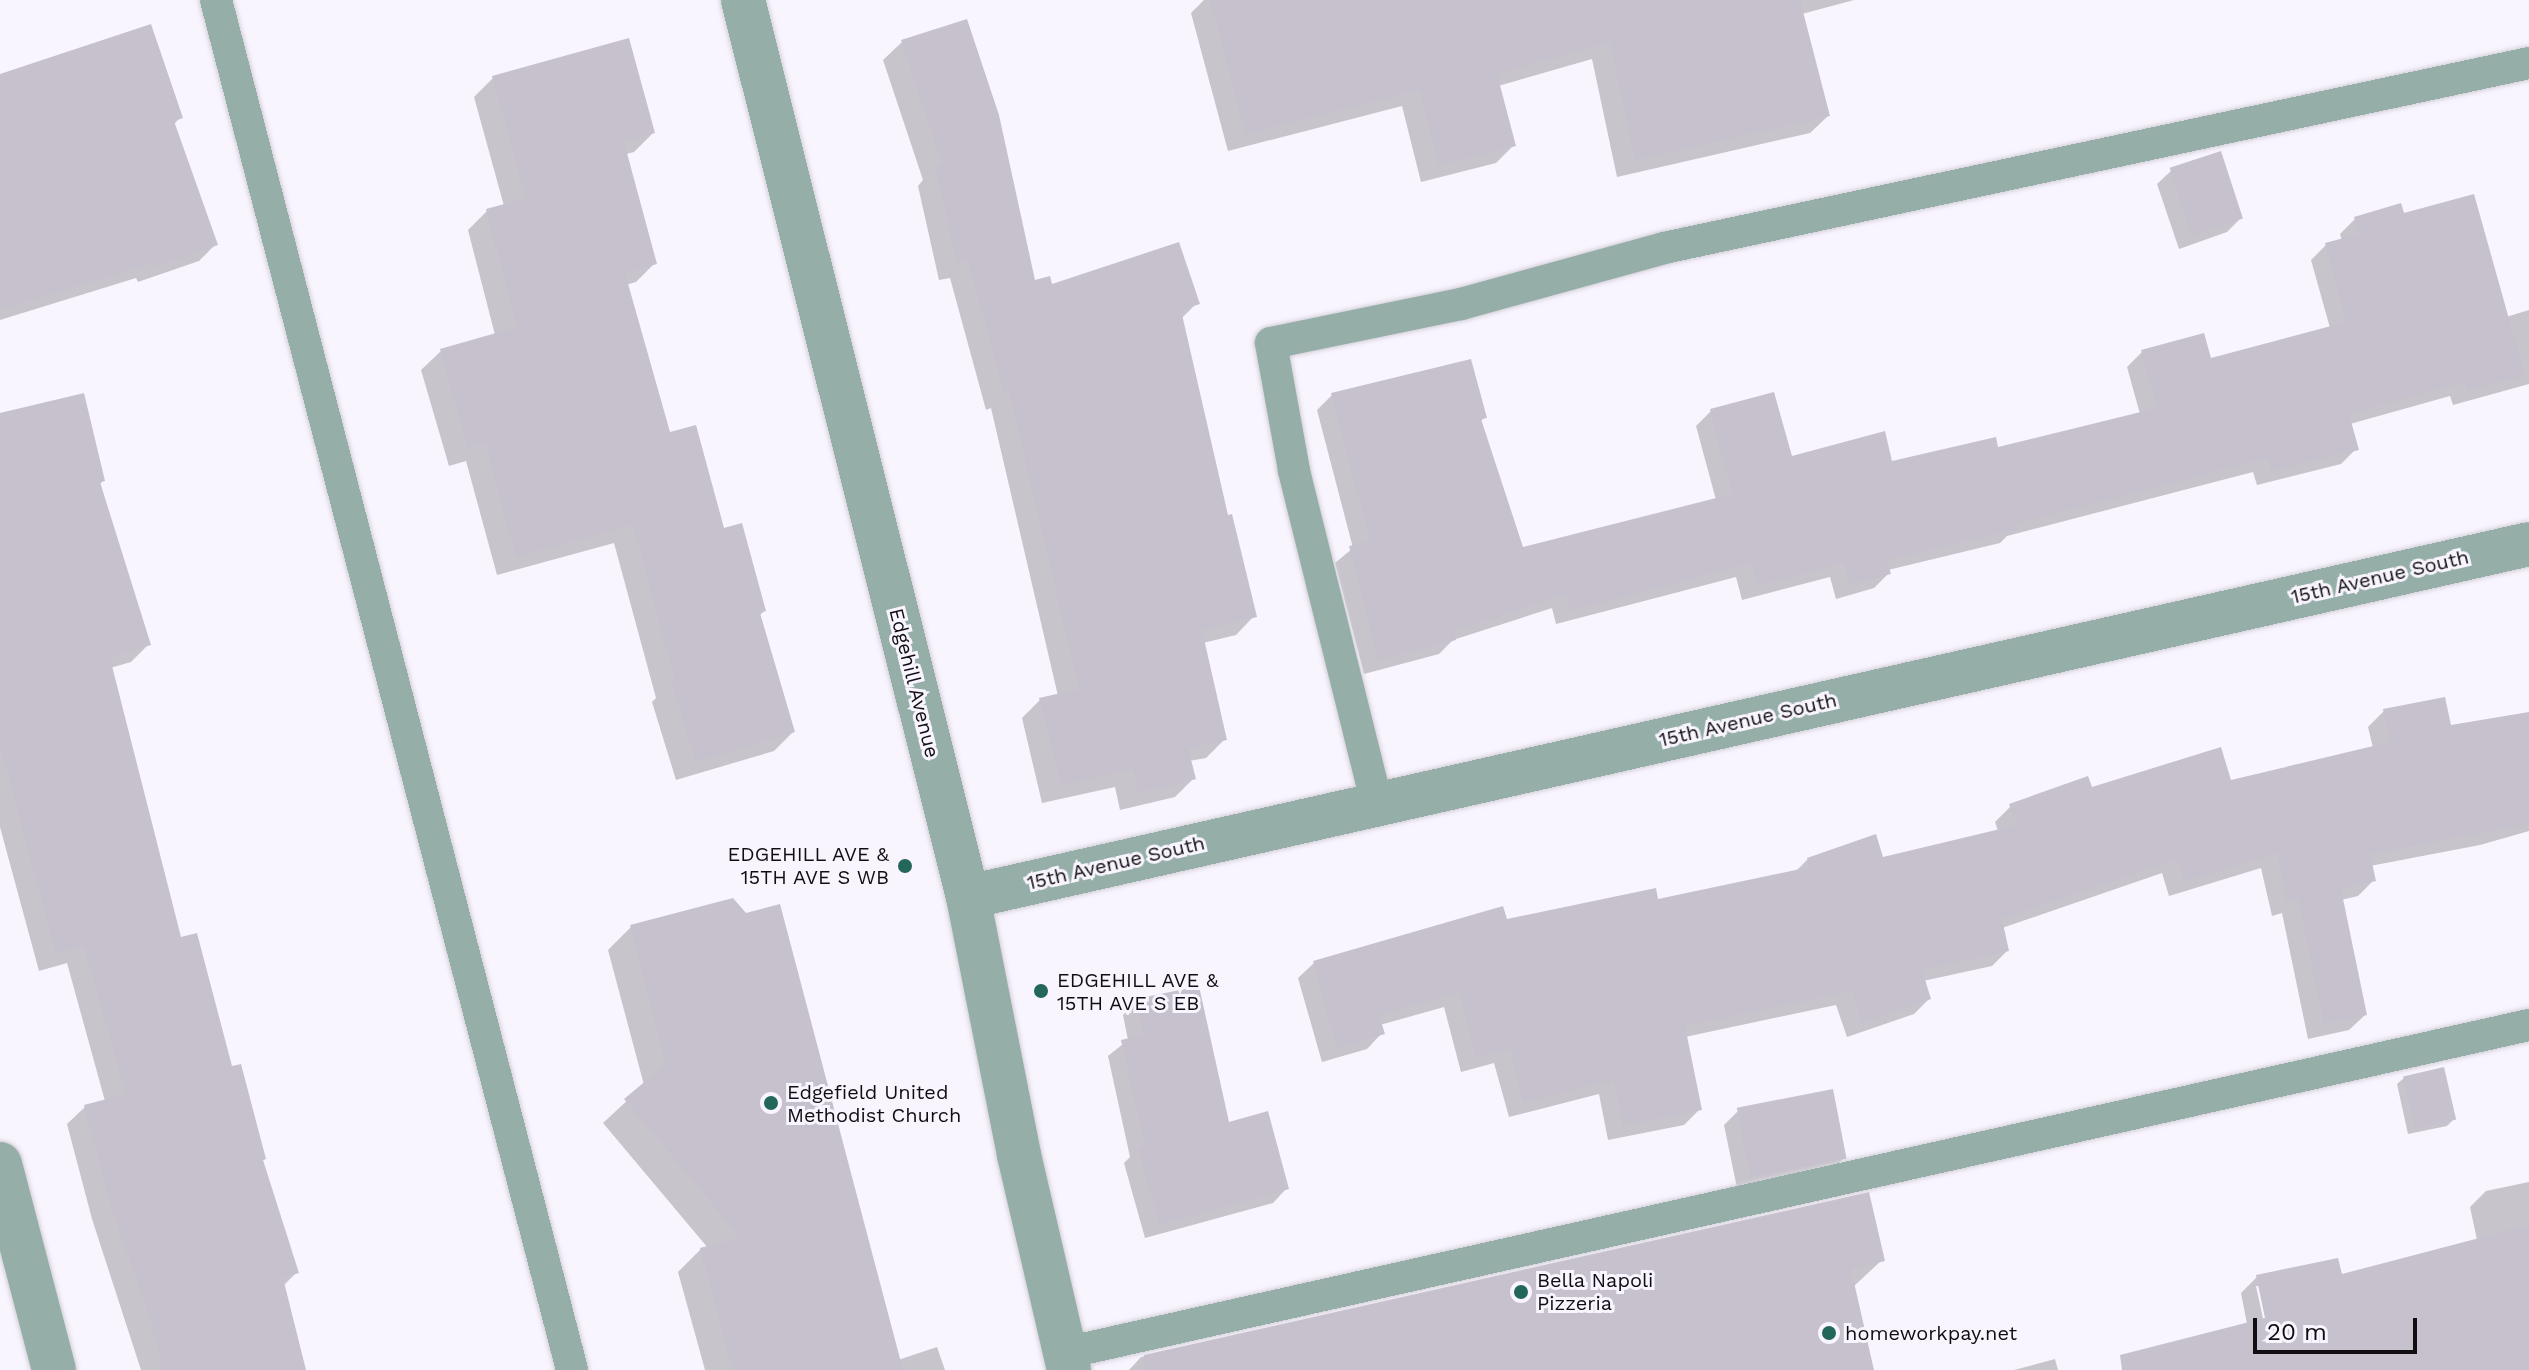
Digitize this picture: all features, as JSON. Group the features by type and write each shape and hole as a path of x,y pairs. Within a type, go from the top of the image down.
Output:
{"street":[{"name":"Edgehill Avenue","path":"743,0 968,897 1019,1155 1067,1361"},
{"name":"15th Avenue South","path":"968,897 2529,544"},
{"path":"1,1172 54,1370"}],"lane":[{"path":"216,0 572,1370"},
{"path":"1377,804 1294,470 1271,343 1461,304 1664,248 2529,63"},
{"path":"1067,1361 2529,1025"}],"building":[{"path":"1210,0 1800,0 1830,116 1635,160 1610,42 1497,74 1516,146 1439,165 1419,90 1246,134"},
{"path":"967,19 999,115 1035,280 1050,276 1052,284 1179,242 1200,304 1181,310 1228,515 1232,514 1257,617 1202,630 1227,740 1188,748 1196,779 1138,793 1133,769 1061,786 1039,698 1079,689 1009,391 1004,392 968,261 957,263 935,166 942,164 901,40"},
{"path":"151,24 183,118 174,121 218,245 154,267 153,263 0,310 0,74"},
{"path":"629,38 655,133 624,142 657,264 625,273 670,432 696,425 724,528 742,523 766,611 760,613 795,732 696,762 671,681 675,680 633,525 516,557 485,443 468,448 440,349 517,327 486,209 526,198 492,76"},
{"path":"2221,151 2243,219 2192,235 2170,168"},
{"path":"2474,194 2525,376 2468,391 2465,382 2349,414 2359,450 2271,471 2268,458 2016,524 2018,529 1887,560 1891,574 1850,585 1844,563 1757,586 1751,563 1571,611 1566,594 1454,631 1456,640 1378,660 1349,546 1370,541 1331,393 1471,359 1487,418 1481,419 1523,547 1732,494 1710,409 1774,392 1792,456 1885,431 1892,461 1996,437 1998,447 2157,408 2141,350 2204,333 2211,358 2346,322 2325,243 2359,234 2354,217 2401,203 2404,213"},
{"path":"84,393 105,481 100,482 151,645 110,658 181,937 197,933 232,1066 241,1064 266,1159 263,1160 299,1273 283,1278 306,1370 163,1370 149,1315 109,1200 84,1105 126,1094 84,946 56,954 0,745 0,413"},
{"path":"2445,697 2451,725 2529,712 2529,824 2370,854 2376,881 2341,889 2367,1015 2324,1024 2298,899 2287,901 2277,853 2184,882 2177,859 2002,919 2009,951 1922,970 1931,999 1862,1023 1852,991 1685,1026 1702,1110 1623,1126 1614,1080 1524,1103 1510,1048 1476,1057 1460,992 1379,1015 1385,1034 1337,1048 1313,961 1503,906 1507,919 1656,888 1658,899 1810,867 1807,858 1876,834 1883,857 2017,825 2009,804 2088,776 2092,787 2221,747 2231,780 2390,742 2383,709"},
{"path":"733,898 746,913 780,904 903,1370 733,1370 700,1248 740,1237 624,1099 666,1064 630,925"},
{"path":"1199,986 1229,1122 1268,1111 1289,1189 1159,1225 1138,1147 1145,1145 1121,1040 1143,1035 1136,999"},
{"path":"2444,1067 2456,1120 2415,1129 2403,1076"},
{"path":"1833,1089 1847,1159 1750,1177 1737,1108"},
{"path":"1869,1192 1885,1261 1851,1269 1874,1370 1145,1370 1144,1355"},
{"path":"2529,1225 2529,1370 2122,1370 2120,1355 2265,1318 2256,1275 2338,1258 2342,1274"}],"place":[{"name":"EDGEHILL AVE & 15TH AVE S WB","path":"905,866"},
{"name":"EDGEHILL AVE & 15TH AVE S EB","path":"1041,991"},
{"name":"Edgefield United Methodist Church","path":"771,1103"},
{"name":"Bella Napoli Pizzeria","path":"1521,1292"},
{"name":"homeworkpay.net","path":"1829,1333"}]}
